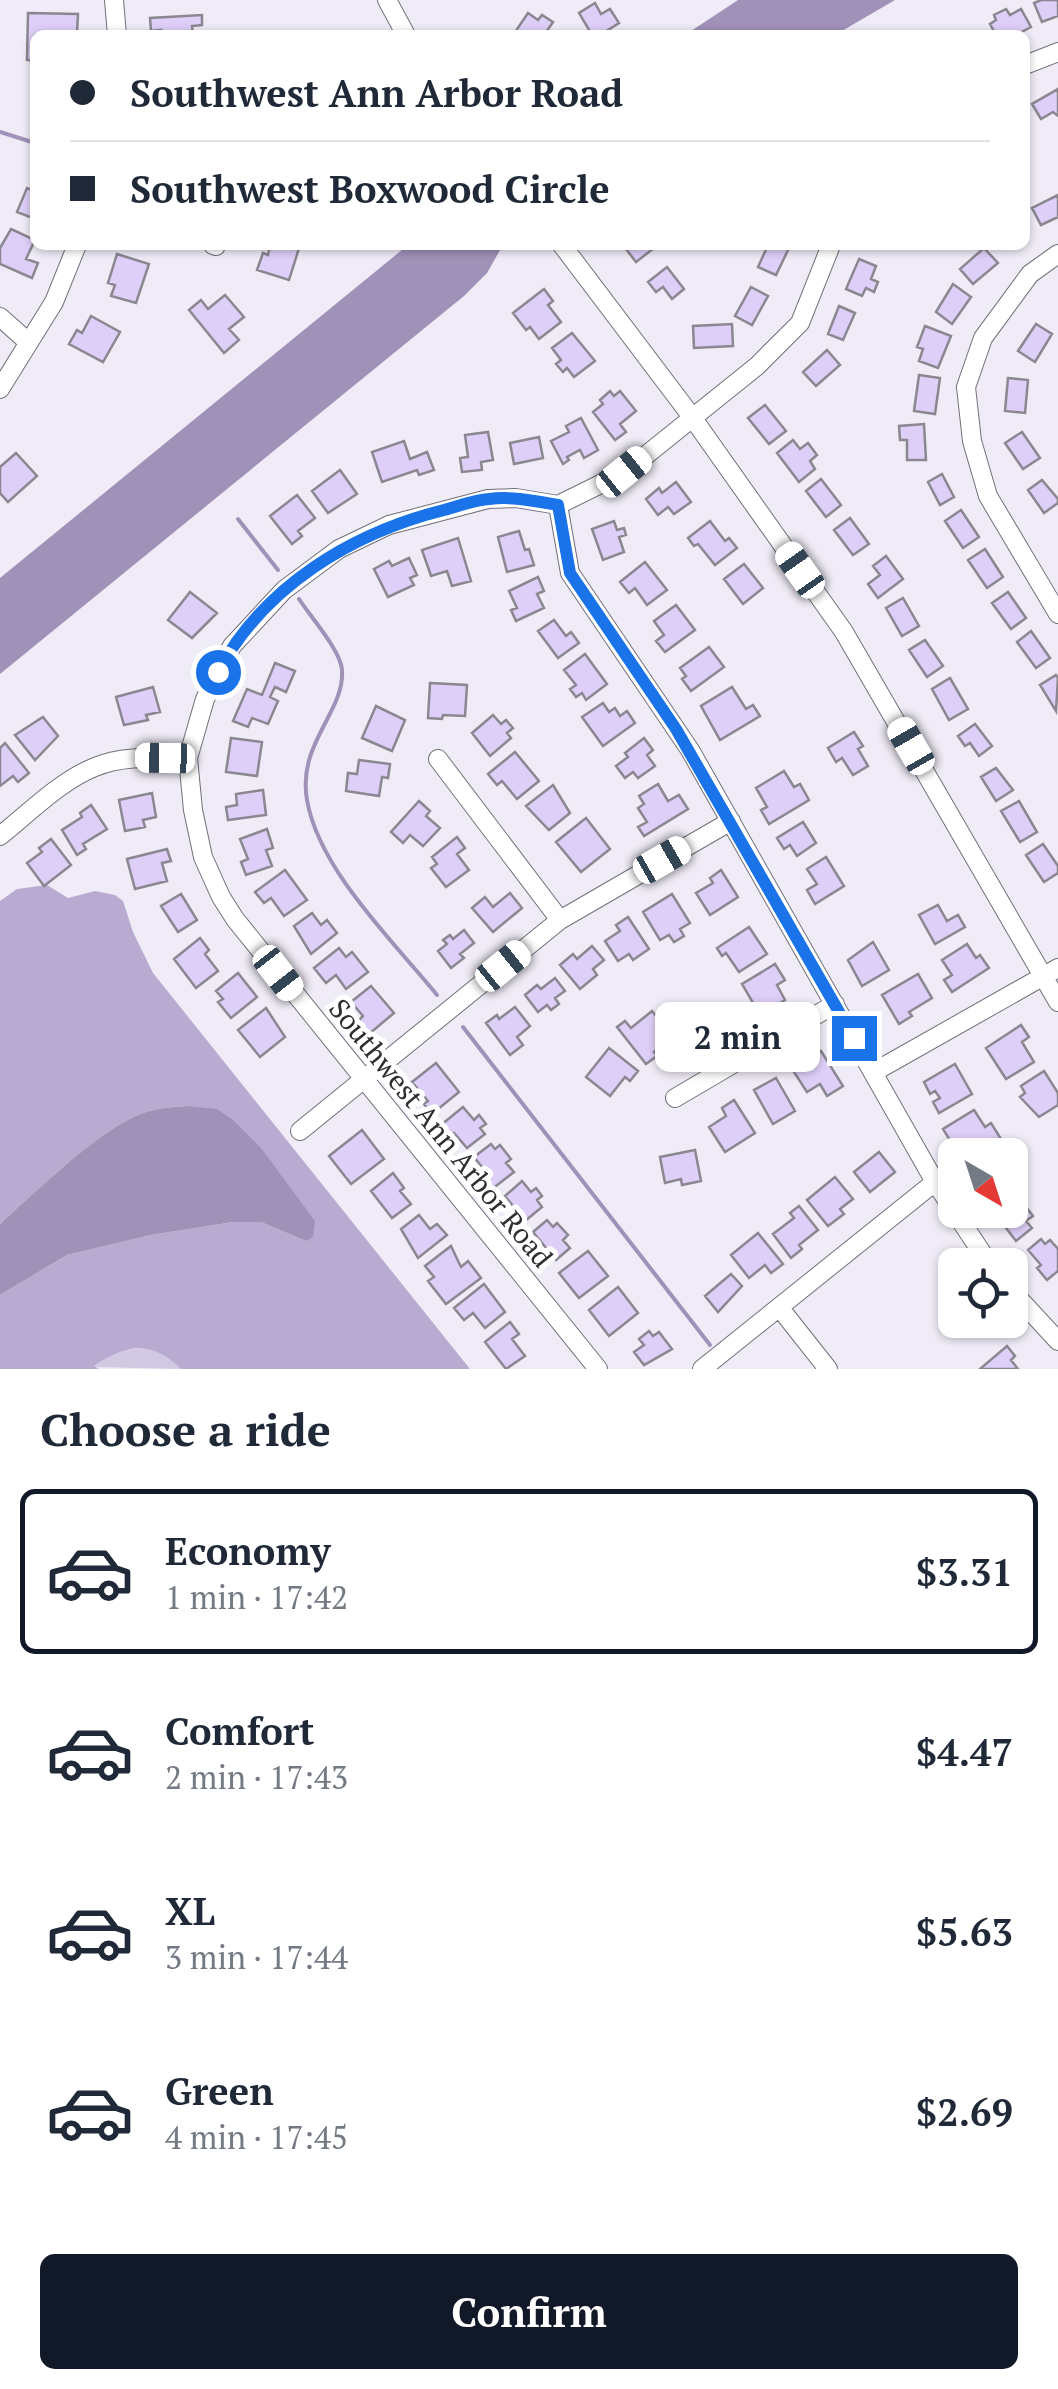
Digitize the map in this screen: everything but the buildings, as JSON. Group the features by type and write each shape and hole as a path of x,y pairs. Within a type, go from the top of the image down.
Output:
{"street":[{"path":"114,0 116,30"},
{"path":"387,0 403,30"},
{"path":"1030,64 1058,52"},
{"path":"0,390 54,302 74,250"},
{"path":"566,250 692,417 844,632 1051,973 1058,1002"},
{"path":"829,250 800,323 757,366 624,472 558,505 570,573 663,707 935,1182 979,1248"},
{"path":"1058,254 1030,274 984,338 966,387 972,441 988,496 1058,614"},
{"path":"0,317 27,341"},
{"name":"Southwest Ann Arbor Road","path":"558,505 516,498 488,499 389,524 339,549 284,590 232,646 205,699 188,758 198,837 221,897 362,1080 598,1369"},
{"path":"0,836 95,766 142,758 188,758"},
{"path":"438,759 560,920"},
{"path":"300,1131 560,920 731,821"},
{"path":"874,1072 1051,973"},
{"path":"675,1098 835,1004"},
{"path":"702,1369 935,1182"},
{"path":"779,1308 828,1369"},
{"path":"1028,1309 1058,1341"}],"shaded area":[{"path":"738,0 895,0 844,30 693,30"},
{"path":"402,250 500,250 487,273 464,296 0,674 0,578"},
{"path":"47,885 68,898 95,891 123,901 153,973 470,1369 181,1369 160,1353 139,1348 117,1353 94,1366 99,1369 0,1369 0,1295 67,1255 151,1235 233,1222 261,1222 306,1241 186,1106 146,1112 110,1131 0,1224 0,901 17,889"},
{"path":"186,1106 217,1109 261,1148 315,1221 313,1237 306,1241 261,1222 233,1222 151,1235 67,1255 0,1295 0,1224 110,1131 146,1112"},
{"path":"151,1348 170,1357 181,1369 93,1367 118,1350"}],"waterway":[{"path":"0,132 30,141"},
{"path":"238,519 278,570"},
{"path":"299,599 331,644 342,670 336,700 309,762 307,800 314,826 326,853 360,904 437,995"},
{"path":"463,1027 710,1345"}],"route":[{"path":"218,672 232,646 284,590 339,549 389,524 488,499 516,498 558,505 570,573 663,707 854,1038"}]}
